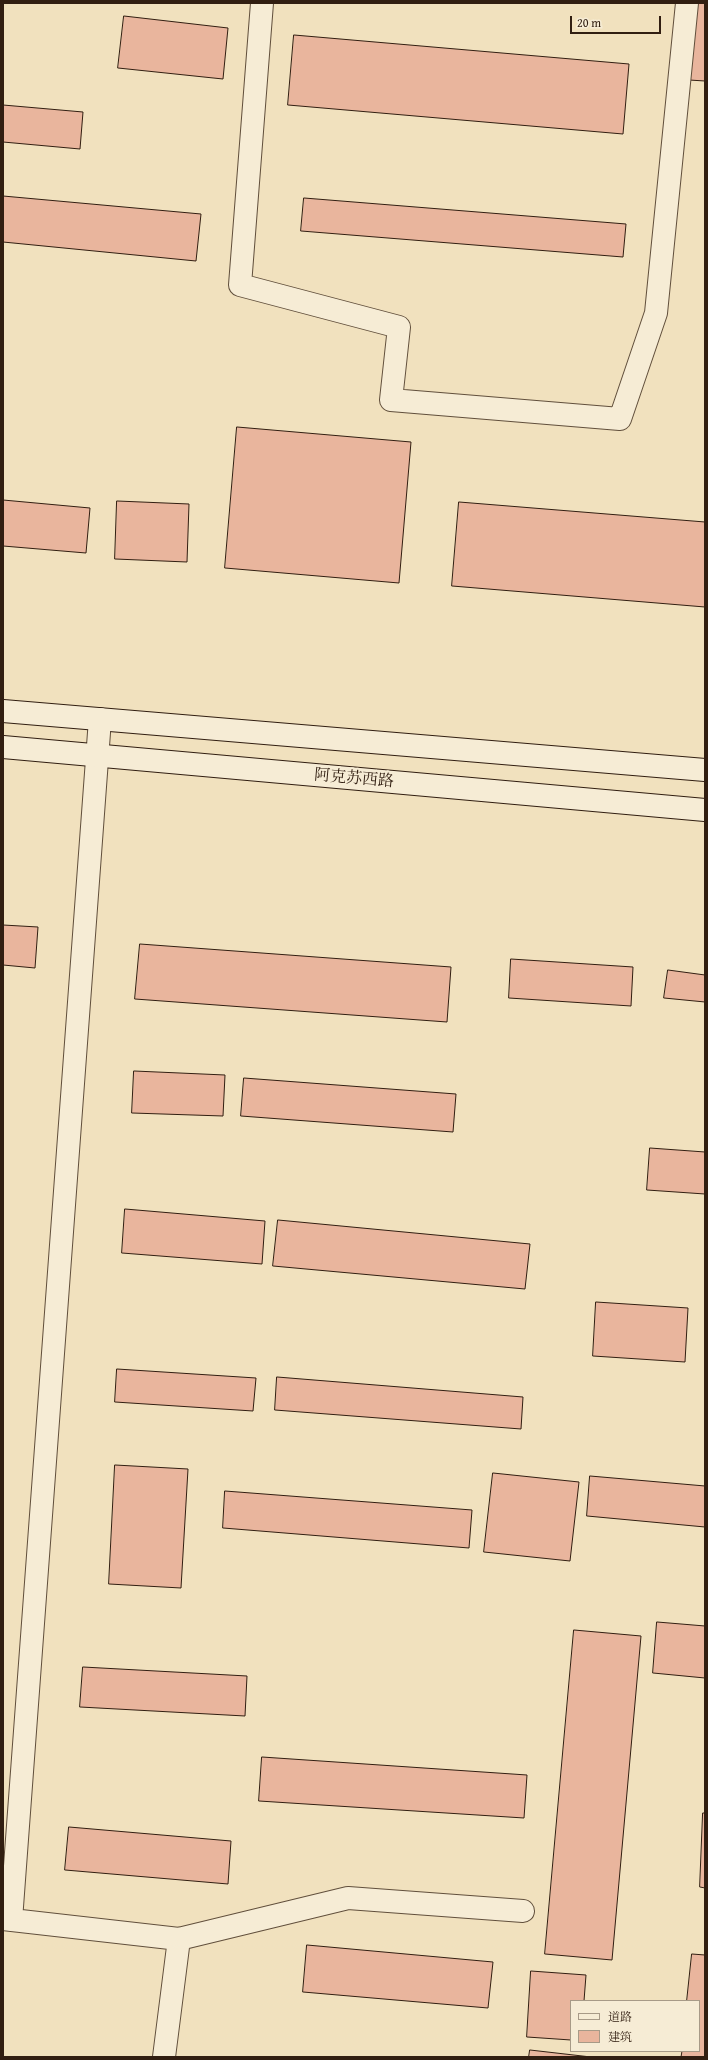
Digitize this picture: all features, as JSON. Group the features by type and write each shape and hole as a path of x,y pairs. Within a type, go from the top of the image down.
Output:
{"street":[{"path":"262,3 240,285 399,327 391,400 620,419 656,313 687,3"},
{"path":"3,710 705,770"},
{"path":"100,719 7,1920 179,1939 348,1898 523,1911"},
{"name":"阿克苏西路","path":"3,747 705,810"},
{"path":"164,2057 179,1939"}],"building":[{"path":"694,3 705,3 705,81 689,80"},
{"path":"124,16 228,28 223,79 118,68"},
{"path":"294,35 629,64 623,134 288,105"},
{"path":"3,105 83,112 80,149 3,142"},
{"path":"3,196 201,214 196,261 3,242"},
{"path":"304,198 626,224 623,257 301,231"},
{"path":"237,427 411,442 399,583 225,568"},
{"path":"3,500 90,508 86,553 3,546"},
{"path":"117,501 189,504 187,562 115,559"},
{"path":"459,502 705,522 705,607 452,586"},
{"path":"3,925 38,927 35,968 3,965"},
{"path":"140,944 451,967 447,1022 135,999"},
{"path":"511,959 633,967 631,1006 509,998"},
{"path":"668,970 705,975 705,1002 664,998"},
{"path":"134,1071 225,1075 223,1116 132,1113"},
{"path":"244,1078 456,1094 453,1132 241,1116"},
{"path":"650,1148 705,1152 705,1194 647,1190"},
{"path":"125,1209 265,1221 262,1264 122,1253"},
{"path":"278,1220 530,1244 525,1289 273,1266"},
{"path":"596,1302 688,1308 685,1362 593,1356"},
{"path":"117,1369 256,1378 253,1411 115,1402"},
{"path":"277,1377 523,1397 521,1429 275,1410"},
{"path":"115,1465 188,1469 181,1588 109,1584"},
{"path":"493,1473 579,1482 570,1561 484,1552"},
{"path":"590,1476 705,1486 705,1527 587,1516"},
{"path":"225,1491 472,1510 469,1548 223,1528"},
{"path":"657,1622 705,1626 705,1678 653,1673"},
{"path":"574,1630 641,1636 612,1960 545,1954"},
{"path":"83,1667 247,1676 245,1716 80,1707"},
{"path":"262,1757 527,1775 524,1818 259,1801"},
{"path":"703,1813 705,1813 705,1888 700,1887"},
{"path":"69,1827 231,1841 228,1884 65,1870"},
{"path":"307,1945 493,1962 488,2008 303,1992"},
{"path":"692,1954 705,1955 705,2057 681,2057 682,2052 700,2052 700,2000 687,2000"},
{"path":"531,1971 586,1975 584,2000 570,2000 570,2040 527,2037"},
{"path":"530,2050 591,2057 529,2057"}]}
